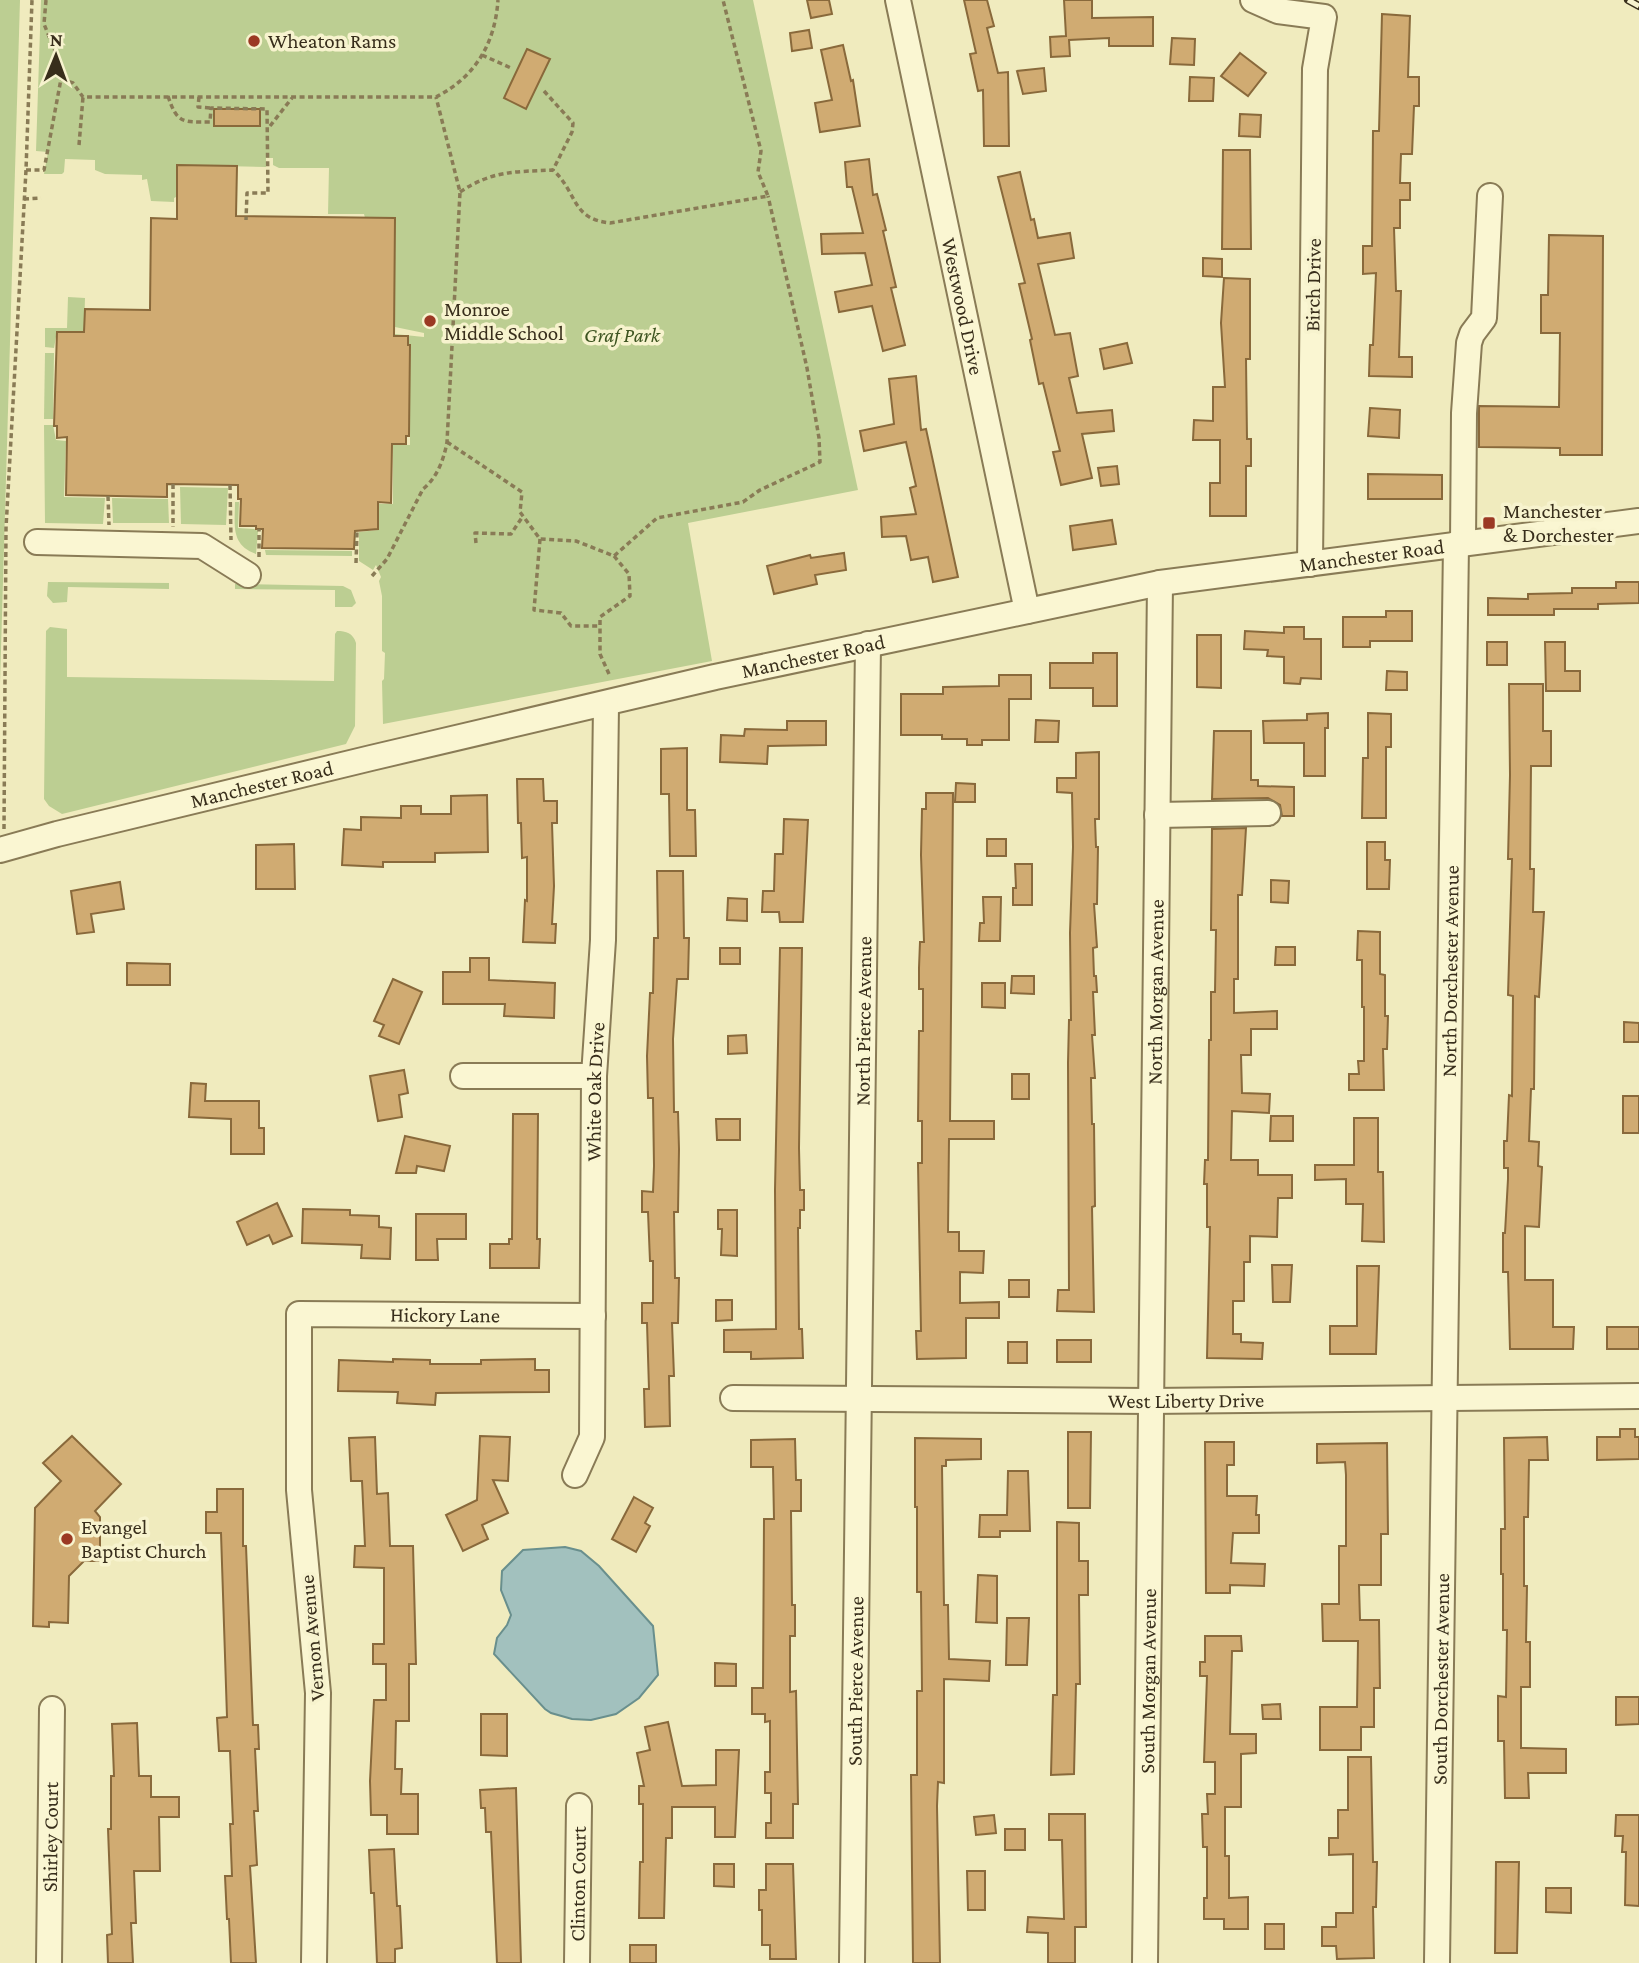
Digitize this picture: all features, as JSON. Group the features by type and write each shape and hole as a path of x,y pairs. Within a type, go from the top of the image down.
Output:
{"street":[{"name":"Westwood Drive","path":"898,0 1027,611"},
{"name":"Birch Drive","path":"1253,0 1278,11 1324,17 1315,69 1310,564"},
{"name":"North Dorchester Avenue","path":"1444,1397 1464,413 1469,343 1484,318 1490,196"},
{"name":"Manchester Road","path":"2,850 45,837 715,677 1160,583 1639,521"},
{"path":"37,542 202,547 253,567"},
{"name":"North Morgan Avenue","path":"1150,1401 1160,583"},
{"name":"North Pierce Avenue","path":"858,1400 868,644"},
{"name":"White Oak Drive","path":"575,1475 592,1437 594,1076 603,940 606,705"},
{"path":"1157,815 1268,813"},
{"path":"463,1076 594,1076"},
{"name":"Hickory Lane","path":"299,1314 593,1316"},
{"name":"Vernon Avenue","path":"299,1314 299,1490 318,1693 314,1963"},
{"name":"West Liberty Drive","path":"733,1398 1150,1401 1639,1396"},
{"name":"South Dorchester Avenue","path":"1437,1963 1444,1397"},
{"name":"South Pierce Avenue","path":"852,1963 858,1400"},
{"name":"South Morgan Avenue","path":"1145,1963 1150,1401"},
{"name":"Shirley Court","path":"49,1963 52,1709"},
{"name":"Clinton Court","path":"577,1963 579,1805"}],"path":[{"path":"2,850 6,528 26,170 32,0"},
{"path":"26,170 44,170 61,79 57,56 44,24 46,0"},
{"path":"614,556 657,518 743,502 820,461 819,438 807,368 768,196 758,172 761,151 723,0"},
{"path":"83,97 436,97 477,66 491,38 497,1"},
{"path":"482,55 511,68"},
{"path":"61,79 73,83 83,97 79,145"},
{"path":"544,91 573,123 572,132 553,170"},
{"path":"168,96 174,114 180,120 210,122 211,108"},
{"path":"199,97 198,107 267,109"},
{"path":"246,220 247,193 268,193 267,97"},
{"path":"372,576 387,559 423,489 430,484 444,458 447,442 460,192 436,97"},
{"path":"269,128 292,98"},
{"path":"460,192 477,181 496,174 553,170 563,179 585,216 595,222 610,223 768,196"},
{"path":"24,199 41,198"},
{"path":"447,442 522,492 520,512 540,539 534,610 561,613 571,626 600,626"},
{"path":"173,484 173,529"},
{"path":"230,485 231,542"},
{"path":"108,496 109,527"},
{"path":"476,543 475,533 511,534 523,516"},
{"path":"253,567 259,529"},
{"path":"356,563 357,531"},
{"path":"540,539 576,541 614,556 629,574 630,596 600,617 600,654 609,674"}],"green space":[{"path":"0,0 20,0 0,684"},
{"name":"Graf Park","path":"41,0 753,0 858,490 688,523 712,661 383,724 382,681 385,653 382,651 381,577 376,565 373,570 359,561 359,532 378,530 378,504 393,504 393,445 410,445 410,345 408,336 395,334 424,337 424,333 395,327 395,219 365,218 364,214 328,214 329,168 279,168 273,165 273,158 266,158 266,167 178,165 174,202 151,201 147,179 142,180 142,175 105,174 95,170 95,160 65,159 62,174 44,174 48,152 36,151"},
{"path":"68,297 85,298 84,331 57,331 54,348 45,347 45,328 67,328"},
{"path":"45,353 54,353 53,419 44,419"},
{"path":"44,425 53,425 56,440 66,441 64,497 105,498 103,524 45,523"},
{"path":"180,487 228,488 226,525 181,524"},
{"path":"112,498 168,499 169,523 113,523"},
{"path":"235,502 239,502 238,528 258,531 256,554 238,539"},
{"path":"265,550 352,551 352,556 266,555"},
{"path":"48,582 169,583 169,589 68,587 67,602 53,603 47,596"},
{"path":"235,584 343,586 351,590 356,603 352,607 335,607 335,590 235,589"},
{"path":"50,627 67,629 67,677 334,681 335,634 337,631 346,632 356,643 355,726 346,744 62,814 49,806 44,799 46,631"}],"water":[{"path":"565,1547 581,1551 599,1566 653,1626 658,1675 639,1698 616,1714 591,1720 572,1719 545,1709 494,1654 497,1638 511,1615 501,1590 502,1571 523,1550"}],"building":[{"path":"807,0 829,0 832,14 811,18"},
{"path":"964,0 987,0 994,26 987,28 998,73 1008,72 1009,146 984,146 983,90 978,91 970,54 976,53"},
{"path":"1064,0 1092,0 1092,18 1153,17 1153,46 1109,46 1109,38 1069,40 1070,56 1051,57 1050,37 1066,36"},
{"path":"1382,14 1410,16 1408,77 1419,77 1419,106 1414,106 1412,154 1401,154 1400,183 1410,183 1410,200 1400,200 1400,228 1394,228 1396,291 1401,291 1399,357 1412,357 1412,377 1369,376 1376,273 1363,274 1363,246 1372,246 1373,131 1379,131"},
{"path":"809,30 812,48 792,51 790,33"},
{"path":"1172,38 1195,39 1194,65 1170,64"},
{"path":"843,45 851,81 853,80 860,126 820,132 815,103 832,100 821,50"},
{"path":"527,49 550,59 526,109 504,98"},
{"path":"1240,53 1266,73 1248,96 1221,76"},
{"path":"1044,68 1046,91 1023,94 1017,71"},
{"path":"1190,77 1214,78 1213,101 1189,101"},
{"path":"214,109 260,109 260,126 214,126"},
{"path":"1240,114 1261,115 1260,137 1239,136"},
{"path":"1223,150 1250,150 1251,249 1222,249"},
{"path":"869,159 873,195 877,194 886,230 883,231 896,287 891,288 905,345 883,351 872,306 839,312 835,292 872,285 865,253 822,254 821,234 863,233 852,187 847,187 845,162"},
{"path":"177,165 237,166 236,216 395,218 394,336 408,336 410,345 409,436 406,436 406,444 392,444 391,503 378,502 378,529 355,531 354,549 262,548 263,529 240,526 241,499 238,499 238,485 167,484 167,497 66,495 67,437 57,438 57,426 54,426 57,332 84,332 85,309 150,310 151,218 177,219"},
{"path":"1020,172 1038,238 1070,233 1074,258 1038,264 1055,335 1070,333 1078,376 1069,378 1077,413 1112,410 1114,431 1082,434 1092,478 1061,485 1053,452 1060,451 1043,383 1039,384 1019,284 1025,283 998,177"},
{"path":"1549,235 1603,236 1602,455 1560,455 1560,448 1479,447 1479,406 1559,407 1560,333 1541,333 1541,295 1548,295"},
{"path":"1203,258 1222,259 1222,277 1203,276"},
{"path":"1224,278 1250,279 1250,359 1246,359 1247,439 1251,439 1251,466 1246,466 1246,516 1210,516 1210,483 1220,483 1220,440 1193,440 1194,420 1213,421 1213,387 1225,387 1221,323"},
{"path":"1127,343 1132,363 1104,369 1100,349"},
{"path":"916,376 921,430 926,429 958,577 933,582 928,557 911,560 906,536 882,537 881,517 916,514 910,488 916,486 906,442 864,451 860,431 894,424 889,379"},
{"path":"1370,408 1400,410 1399,438 1368,436"},
{"path":"1117,466 1119,484 1101,486 1098,468"},
{"path":"1368,474 1442,475 1442,499 1368,499"},
{"path":"1112,520 1116,544 1073,550 1070,526"},
{"path":"844,553 846,570 815,575 817,584 774,594 767,566 810,555 811,558"},
{"path":"1616,582 1639,582 1639,603 1598,604 1598,609 1554,609 1554,615 1488,615 1488,598 1528,599 1528,594 1572,593 1572,588 1616,588"},
{"path":"1386,611 1412,611 1412,641 1370,641 1370,647 1343,647 1343,617 1386,617"},
{"path":"1284,627 1304,627 1304,639 1321,639 1321,679 1301,678 1300,684 1284,683 1284,657 1267,656 1268,650 1244,649 1245,631 1284,633"},
{"path":"1197,635 1221,635 1221,688 1197,687"},
{"path":"1487,642 1507,642 1507,665 1487,665"},
{"path":"1545,642 1565,642 1565,671 1580,671 1580,691 1546,691"},
{"path":"1093,653 1117,653 1117,706 1093,706 1093,688 1050,688 1050,663 1093,663"},
{"path":"1387,671 1407,672 1407,690 1386,690"},
{"path":"999,675 1031,675 1031,699 1009,699 1009,740 982,740 982,745 967,745 967,739 942,739 942,735 901,735 901,694 943,694 943,687 999,686"},
{"path":"1509,684 1543,684 1543,731 1551,731 1551,766 1531,766 1530,869 1534,869 1533,912 1544,912 1539,997 1535,996 1534,1089 1531,1089 1529,1141 1539,1142 1538,1166 1542,1167 1539,1227 1525,1226 1525,1280 1553,1280 1553,1327 1574,1327 1573,1349 1510,1349 1508,1272 1503,1272 1508,1179 1508,1168 1504,1168 1504,1141 1507,1141 1509,1095 1512,1096 1513,996 1508,995 1512,859 1508,859"},
{"path":"1328,713 1328,728 1325,728 1325,776 1304,776 1304,743 1264,743 1263,721 1307,720 1307,714"},
{"path":"1368,713 1391,714 1391,747 1386,747 1386,818 1362,818 1363,758 1368,758"},
{"path":"1036,720 1059,721 1058,742 1035,742"},
{"path":"787,721 826,721 826,745 768,746 767,764 720,762 721,735 744,736 745,729 787,730"},
{"path":"1214,731 1251,731 1251,780 1258,780 1258,786 1294,787 1294,816 1282,816 1280,805 1268,798 1212,799"},
{"path":"687,748 687,810 695,810 696,856 670,856 669,794 661,794 661,749"},
{"path":"1099,752 1099,819 1095,819 1098,847 1097,904 1094,904 1097,947 1093,948 1097,992 1093,992 1095,1035 1092,1035 1095,1078 1091,1078 1094,1124 1094,1312 1057,1311 1058,1290 1069,1290 1068,1063 1073,847 1072,793 1057,792 1057,778 1076,778 1076,753"},
{"path":"517,779 543,779 544,801 557,801 557,823 552,823 552,924 556,924 555,943 523,942 527,857 522,858"},
{"path":"956,783 975,784 975,802 955,802"},
{"path":"926,793 953,793 950,1121 994,1121 994,1139 949,1139 948,1232 959,1232 959,1251 984,1251 983,1273 960,1272 960,1303 999,1302 999,1318 966,1318 966,1358 917,1359 916,1331 921,1331 918,1163 922,1163 922,1121 918,1121 919,1031 923,1031 923,989 919,989 919,968 920,942 924,942 921,855 922,809 926,809"},
{"path":"487,795 488,852 435,853 435,862 383,862 383,867 342,865 344,829 361,830 361,817 401,818 401,806 421,806 421,814 451,814 451,796"},
{"path":"784,819 808,820 803,922 780,922 779,912 762,912 763,891 774,891 775,854 783,854"},
{"path":"1246,828 1242,895 1238,895 1238,979 1234,979 1234,1013 1277,1011 1277,1029 1251,1029 1251,1055 1241,1055 1242,1093 1270,1094 1269,1113 1232,1111 1231,1160 1258,1160 1258,1175 1292,1175 1292,1198 1278,1198 1277,1237 1250,1236 1250,1262 1244,1262 1244,1301 1233,1301 1233,1334 1241,1334 1241,1342 1263,1343 1262,1359 1207,1358 1210,1227 1207,1227 1207,1184 1204,1184 1205,1160 1208,1160 1209,1040 1211,992 1215,992 1216,930 1211,930 1212,829"},
{"path":"987,839 1006,839 1006,856 987,856"},
{"path":"1367,842 1385,842 1385,860 1390,860 1389,889 1367,889"},
{"path":"294,844 295,889 256,889 256,845"},
{"path":"1015,864 1032,864 1032,905 1013,905 1013,888 1016,888"},
{"path":"657,871 683,871 684,938 689,938 688,979 677,979 673,1039 674,1112 678,1112 679,1149 678,1212 674,1212 675,1278 679,1278 678,1323 672,1323 674,1376 669,1376 670,1426 645,1427 644,1389 649,1389 647,1323 642,1323 642,1303 653,1303 653,1261 650,1261 648,1212 642,1212 642,1191 653,1192 653,1098 648,1098 647,1056 650,993 653,993 654,938 658,938"},
{"path":"1271,880 1289,881 1288,903 1271,902"},
{"path":"120,882 124,909 91,914 94,932 77,934 71,891"},
{"path":"983,897 1001,897 1000,941 979,941 980,923 984,923"},
{"path":"728,898 747,899 747,921 727,920"},
{"path":"1358,931 1380,932 1380,974 1385,975 1385,1016 1388,1016 1387,1049 1383,1049 1384,1090 1349,1090 1349,1074 1359,1074 1358,1061 1364,1061 1362,960 1357,960"},
{"path":"1276,947 1295,947 1295,965 1275,965"},
{"path":"720,948 740,948 740,964 720,964"},
{"path":"780,948 802,948 799,1148 800,1190 804,1190 804,1210 800,1210 798,1228 799,1329 802,1329 803,1358 751,1359 751,1352 724,1352 724,1330 776,1329 775,1190"},
{"path":"470,958 489,958 489,980 555,983 554,1018 504,1016 505,1004 443,1004 443,972 470,972"},
{"path":"127,963 170,964 170,985 127,985"},
{"path":"1012,976 1034,976 1034,994 1011,993"},
{"path":"393,979 422,992 399,1044 379,1036 384,1025 374,1021"},
{"path":"982,983 1005,983 1005,1008 982,1007"},
{"path":"1624,1022 1639,1023 1639,1042 1624,1042"},
{"path":"746,1035 747,1053 728,1054 728,1036"},
{"path":"404,1070 408,1093 399,1095 402,1117 378,1121 370,1076"},
{"path":"1012,1074 1029,1074 1029,1099 1012,1099"},
{"path":"191,1083 206,1084 205,1101 259,1101 259,1128 264,1128 264,1154 231,1154 231,1119 189,1117"},
{"path":"1623,1096 1639,1096 1639,1133 1623,1133"},
{"path":"513,1114 538,1114 539,1268 490,1268 490,1244 509,1244 509,1239 512,1239"},
{"path":"1271,1116 1293,1116 1293,1141 1270,1141"},
{"path":"1354,1118 1378,1118 1378,1172 1383,1172 1384,1242 1362,1241 1363,1204 1346,1204 1346,1179 1315,1180 1315,1165 1354,1165"},
{"path":"716,1119 740,1119 740,1140 717,1140"},
{"path":"405,1136 450,1146 444,1171 417,1166 416,1173 396,1173"},
{"path":"277,1203 292,1236 273,1244 269,1235 247,1245 237,1222"},
{"path":"303,1209 350,1210 350,1215 379,1216 379,1227 391,1228 390,1259 361,1258 362,1245 302,1243"},
{"path":"718,1210 737,1210 737,1256 721,1255 722,1229 718,1229"},
{"path":"416,1214 466,1214 466,1239 437,1239 438,1260 416,1260"},
{"path":"1272,1265 1292,1265 1290,1302 1273,1302"},
{"path":"1357,1266 1379,1266 1376,1354 1330,1354 1330,1326 1357,1326"},
{"path":"1009,1280 1029,1280 1029,1297 1009,1297"},
{"path":"716,1300 732,1300 732,1320 716,1321"},
{"path":"1607,1327 1639,1327 1639,1349 1607,1349"},
{"path":"1057,1340 1091,1340 1091,1362 1057,1362"},
{"path":"1008,1342 1027,1342 1027,1363 1008,1363"},
{"path":"393,1359 430,1360 430,1364 481,1364 481,1360 535,1359 535,1370 549,1370 549,1392 436,1393 435,1405 397,1403 398,1392 338,1391 339,1360 393,1362"},
{"path":"1620,1429 1635,1429 1635,1437 1639,1437 1639,1459 1597,1460 1597,1437 1620,1437"},
{"path":"1068,1432 1091,1432 1090,1508 1068,1508"},
{"name":"Evangel Baptist Church","path":"72,1436 121,1484 95,1511 100,1517 100,1561 84,1561 69,1576 68,1623 49,1622 49,1627 33,1626 35,1508 61,1481 43,1463"},
{"path":"480,1436 510,1437 508,1481 493,1480 508,1513 482,1525 488,1539 463,1551 446,1515 477,1500"},
{"path":"375,1437 377,1494 388,1493 390,1546 413,1546 416,1664 409,1664 409,1721 396,1721 395,1769 402,1769 401,1794 418,1794 418,1834 387,1834 387,1815 371,1815 374,1700 386,1700 386,1664 373,1664 373,1644 384,1644 384,1568 354,1567 355,1546 365,1546 362,1481 351,1481 349,1438"},
{"path":"1547,1437 1548,1460 1529,1460 1528,1517 1524,1517 1524,1586 1527,1586 1526,1642 1530,1642 1530,1687 1521,1687 1521,1748 1566,1749 1566,1773 1528,1773 1529,1798 1505,1798 1504,1741 1498,1741 1498,1696 1506,1697 1507,1630 1503,1630 1501,1574 1501,1529 1505,1529 1504,1438"},
{"path":"915,1438 981,1439 981,1459 946,1460 946,1466 942,1466 944,1605 948,1605 949,1659 990,1661 989,1681 944,1679 944,1783 938,1782 937,1806 940,1963 913,1963 911,1775 917,1775 917,1691 922,1691 921,1592 917,1592"},
{"path":"795,1439 796,1480 801,1480 801,1511 791,1511 795,1636 790,1636 790,1692 796,1691 798,1804 793,1804 793,1838 766,1838 766,1823 771,1823 771,1793 765,1793 765,1772 770,1772 770,1721 765,1722 765,1714 752,1714 752,1688 763,1688 764,1519 774,1519 773,1467 751,1467 751,1440"},
{"path":"1205,1442 1234,1442 1234,1465 1227,1465 1227,1496 1257,1496 1259,1533 1233,1533 1231,1563 1265,1564 1264,1586 1230,1585 1230,1593 1206,1593"},
{"path":"1387,1443 1388,1534 1381,1534 1381,1585 1359,1585 1360,1620 1379,1620 1380,1688 1374,1688 1374,1727 1361,1727 1361,1750 1320,1750 1320,1707 1357,1707 1358,1641 1323,1641 1322,1604 1339,1604 1339,1546 1346,1546 1346,1475 1345,1462 1317,1463 1317,1444"},
{"path":"1008,1471 1028,1471 1030,1531 1000,1531 1000,1537 979,1537 980,1515 1007,1515"},
{"path":"217,1489 243,1489 243,1546 246,1546 253,1725 258,1725 259,1749 255,1749 257,1865 250,1866 256,1963 231,1963 227,1919 225,1876 232,1876 230,1824 233,1824 230,1751 219,1751 217,1718 227,1717 221,1533 206,1533 206,1512 217,1512"},
{"path":"634,1497 653,1508 645,1523 650,1526 636,1552 612,1539"},
{"path":"1057,1522 1079,1523 1079,1561 1088,1561 1088,1595 1079,1595 1080,1684 1076,1684 1074,1774 1051,1775 1053,1695 1057,1695"},
{"path":"978,1575 997,1576 997,1623 976,1622"},
{"path":"1007,1618 1029,1618 1027,1665 1006,1665"},
{"path":"1205,1636 1241,1636 1242,1651 1232,1651 1230,1734 1256,1734 1256,1753 1241,1754 1241,1807 1225,1807 1225,1856 1229,1856 1229,1898 1248,1897 1248,1929 1224,1929 1224,1919 1204,1919 1204,1898 1207,1898 1207,1847 1203,1847 1202,1814 1208,1814 1207,1794 1215,1794 1215,1762 1204,1762 1207,1676 1200,1676 1200,1662 1205,1662"},
{"path":"715,1663 736,1664 736,1686 715,1686"},
{"path":"1616,1697 1639,1697 1639,1724 1616,1725"},
{"path":"1280,1704 1281,1719 1263,1719 1262,1705"},
{"path":"481,1714 507,1714 507,1756 481,1755"},
{"path":"668,1722 682,1786 716,1785 716,1750 739,1750 735,1837 715,1837 715,1807 672,1807 672,1838 666,1838 664,1918 639,1918 643,1804 639,1804 639,1786 644,1786 637,1753 650,1750 645,1727"},
{"path":"137,1723 139,1776 151,1776 151,1797 179,1797 179,1817 159,1817 160,1871 134,1871 136,1923 131,1923 133,1963 108,1963 107,1935 112,1934 108,1829 111,1829 111,1776 114,1776 112,1724"},
{"path":"1348,1757 1371,1757 1373,1862 1377,1862 1376,1907 1373,1907 1374,1958 1337,1959 1336,1946 1322,1946 1322,1927 1336,1927 1336,1913 1353,1913 1353,1854 1329,1855 1329,1838 1338,1838 1338,1810 1348,1810"},
{"path":"516,1788 521,1963 497,1963 491,1832 486,1832 485,1808 481,1808 480,1790"},
{"path":"1049,1814 1085,1814 1086,1927 1075,1927 1075,1963 1048,1963 1048,1933 1027,1932 1028,1917 1064,1919 1062,1840 1049,1840"},
{"path":"994,1815 996,1833 976,1835 974,1817"},
{"path":"1616,1815 1639,1815 1639,1906 1625,1905 1626,1852 1622,1852 1623,1836 1615,1836"},
{"path":"1005,1829 1025,1829 1025,1850 1005,1850"},
{"path":"394,1849 402,1948 395,1949 395,1963 377,1963 369,1850"},
{"path":"1496,1862 1519,1862 1517,1953 1495,1953"},
{"path":"714,1864 734,1864 734,1887 714,1886"},
{"path":"766,1864 793,1864 796,1959 770,1959 770,1945 762,1945 759,1890 766,1890"},
{"path":"967,1871 985,1871 985,1910 968,1910"},
{"path":"1546,1888 1571,1888 1571,1913 1546,1912"},
{"path":"1265,1924 1284,1924 1284,1949 1265,1949"},
{"path":"630,1945 656,1945 656,1963 630,1963"}],"railway":[{"path":"1628,0 1639,6"}],"place":[{"name":"Wheaton Rams","path":"254,41"},
{"name":"Monroe Middle School","path":"430,321"},
{"name":"Manchester & Dorchester","path":"1489,523"},
{"name":"Evangel Baptist Church","path":"67,1539"}]}
